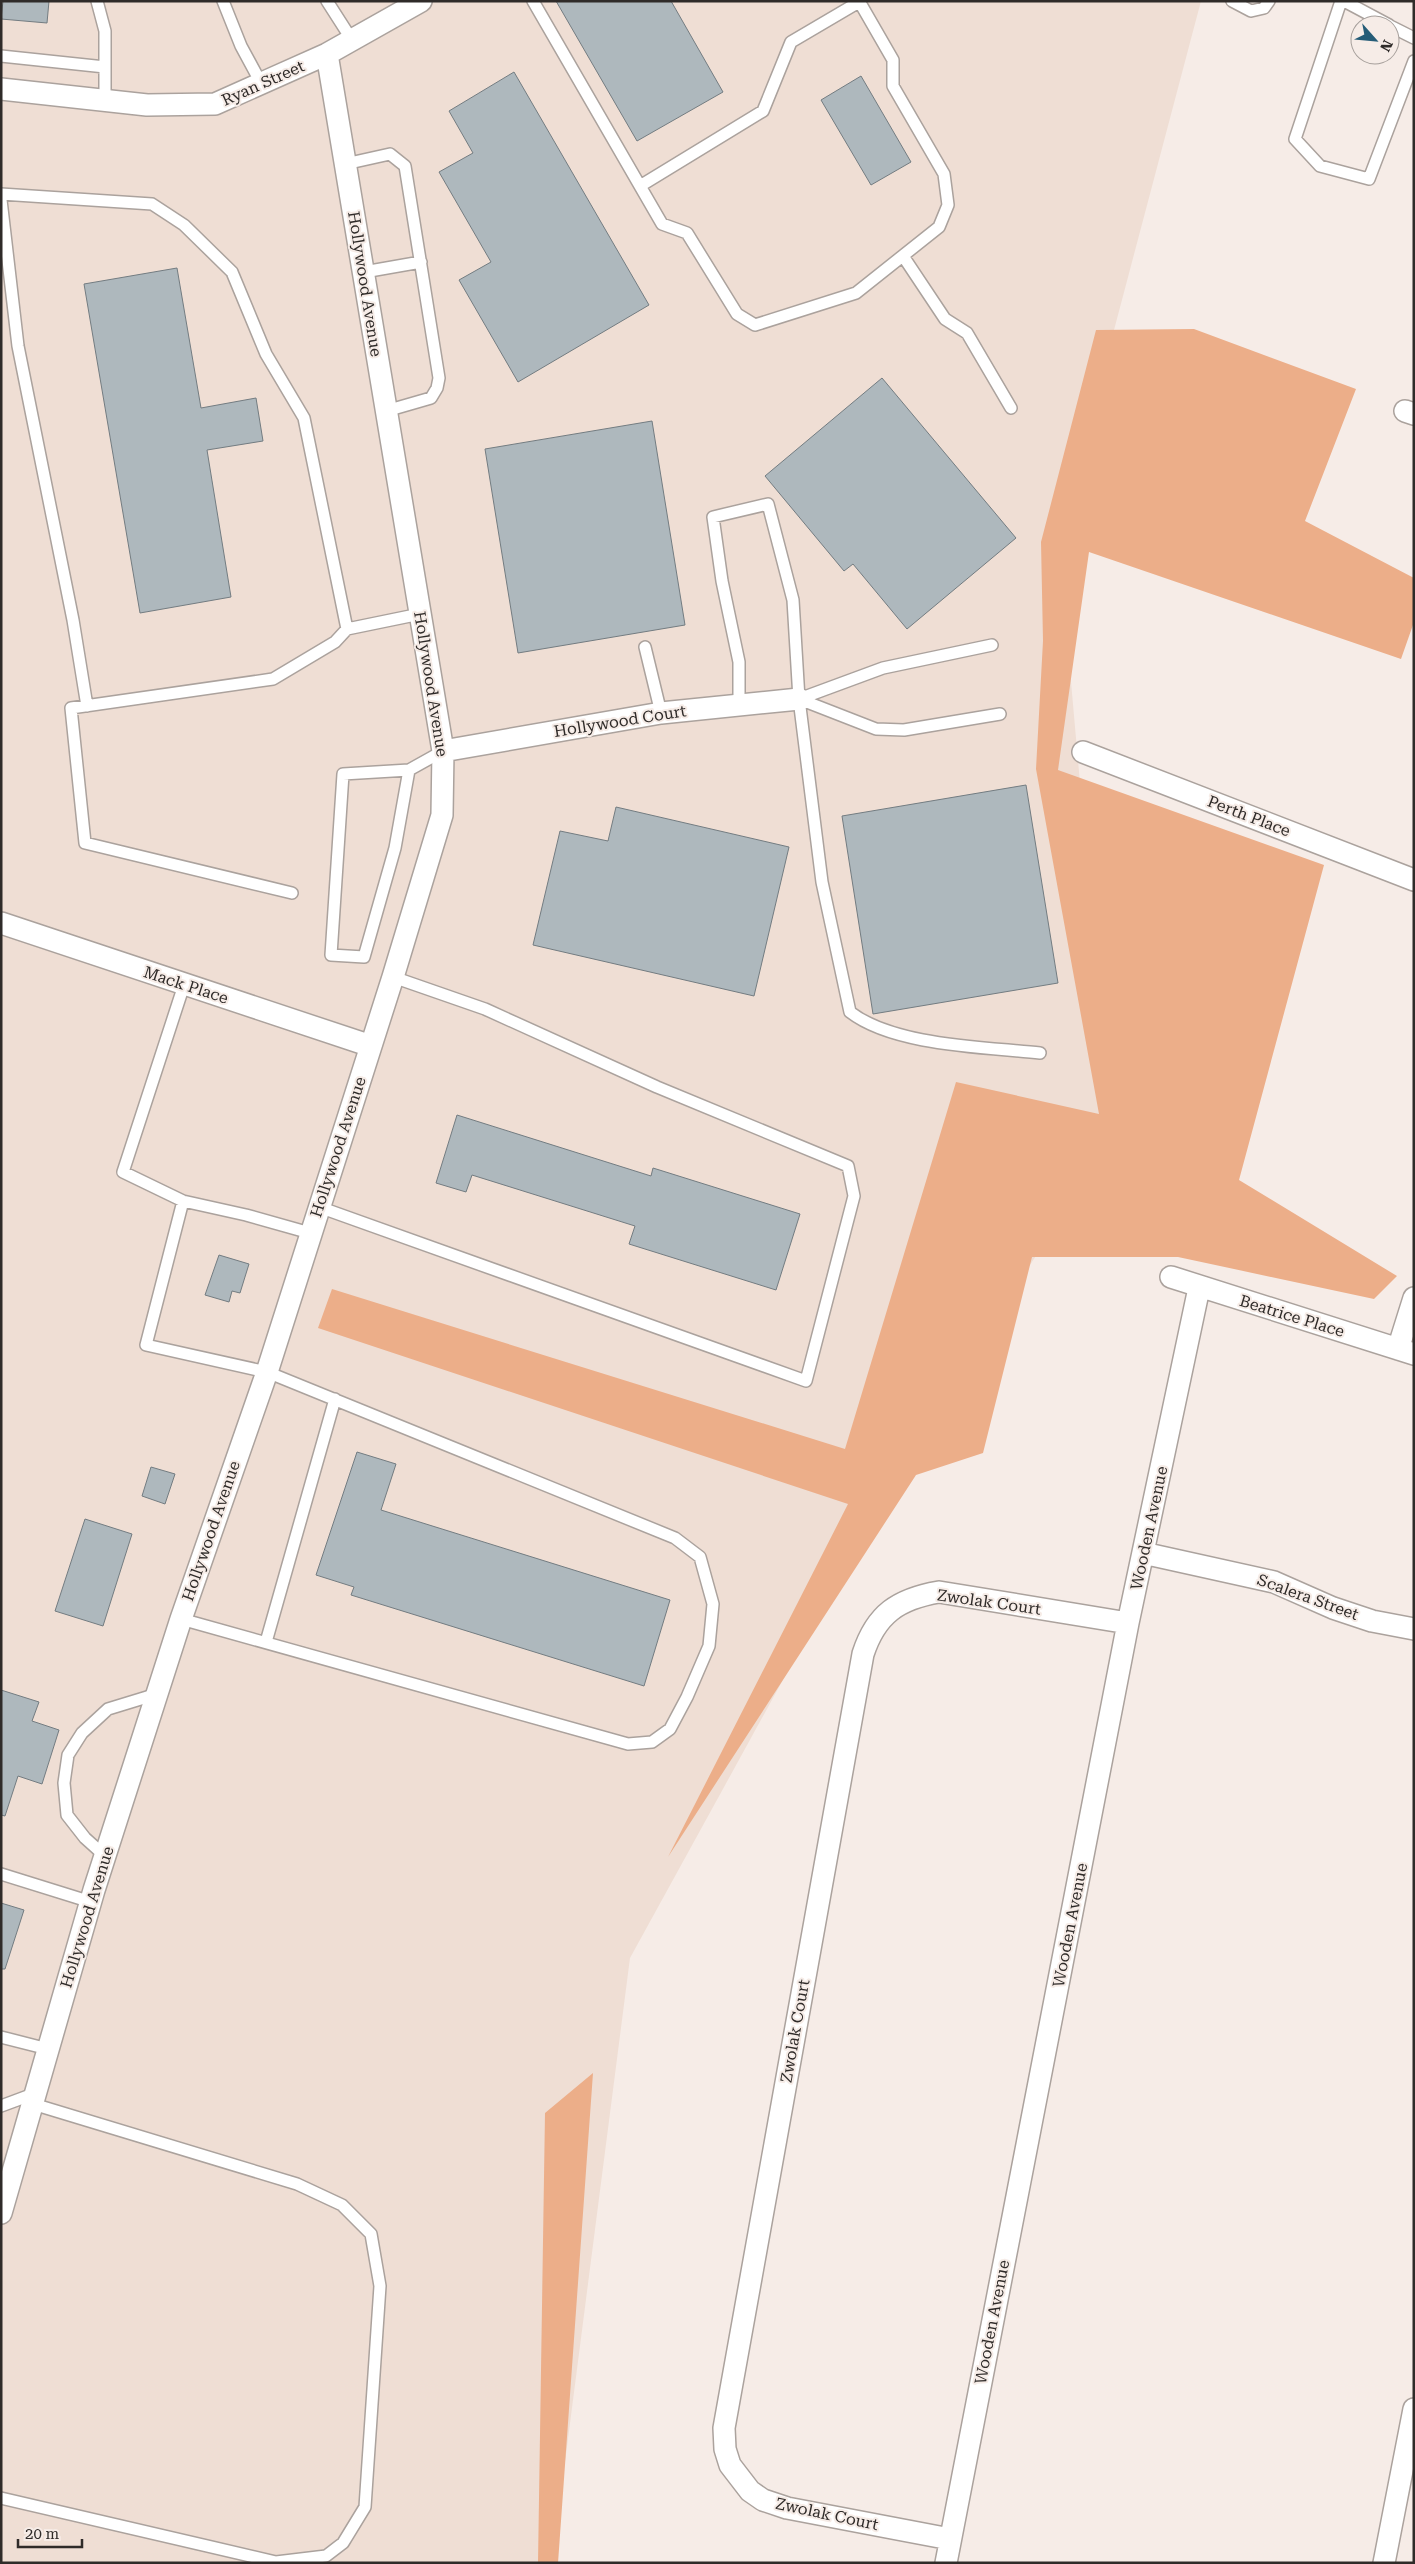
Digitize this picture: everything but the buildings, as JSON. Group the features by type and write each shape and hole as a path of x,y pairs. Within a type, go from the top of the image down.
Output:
{"street":[{"name":"Ryan Street","path":"1,89 146,106 214,104 327,54 421,1"},
{"name":"Hollywood Avenue","path":"1,2213 105,1856 181,1619 267,1372 393,978 442,815 443,751 327,54"},
{"name":"Hollywood Court","path":"443,751 661,713 798,699"},
{"name":"Perth Place","path":"1083,752 1414,880"},
{"name":"Mack Place","path":"1,923 371,1046"},
{"name":"Beatrice Place","path":"1171,1277 1199,1288 1406,1351"},
{"name":"Wooden Avenue","path":"946,2563 1128,1624 1199,1288"},
{"path":"1406,1351 1414,1298"},
{"name":"Scalera Street","path":"1144,1554 1274,1582 1333,1608 1372,1620 1414,1629"},
{"name":"Zwolak Court","path":"950,2539 778,2506 763,2500 750,2490 730,2465 725,2449 724,2428 863,1654 876,1625 893,1607 915,1596 939,1592 1128,1624"},
{"path":"1384,2563 1414,2409"}],"lane":[{"path":"97,1 105,31 105,101"},
{"path":"223,1 241,46 261,83"},
{"path":"327,1 352,40"},
{"path":"533,1 640,186 662,224 686,234 737,314 755,325 856,293 939,227 948,205 944,174 893,86 893,60 859,2 791,42 763,111 640,186"},
{"path":"1232,1 1251,11 1264,8 1269,1"},
{"path":"1370,15 1343,1 1295,139 1320,166 1369,179 1414,61"},
{"path":"1400,31 1414,38"},
{"path":"1,56 105,67"},
{"path":"345,164 390,154 405,166 421,262 439,378 437,388 431,398 386,411"},
{"path":"1,194 152,204 184,225 232,272 266,354 304,418 347,629"},
{"path":"1,200 18,346 73,620 87,706"},
{"path":"903,256 945,319 967,333 1011,408"},
{"path":"364,272 421,262"},
{"path":"739,705 739,662 722,581 713,517 768,504 793,600 798,699 822,882 850,1012 864,1022 910,1038 1040,1053"},
{"path":"292,893 85,843 71,708 273,680 335,642 347,629 420,614"},
{"path":"798,699 883,668 992,645"},
{"path":"645,647 661,713"},
{"path":"798,699 876,729 904,730 1000,714"},
{"path":"409,770 395,848 364,957 331,955 343,774 409,770 443,751"},
{"path":"319,1207 806,1381 854,1196 848,1166 657,1087 485,1009 393,978"},
{"path":"184,984 124,1172 183,1201 246,1215 310,1233"},
{"path":"181,1619 628,1744 652,1742 670,1729 688,1697 709,1646 713,1604 700,1557 675,1538 335,1398 267,1372 146,1345 183,1201"},
{"path":"266,1642 335,1398"},
{"path":"105,1856 85,1838 67,1815 64,1783 68,1755 82,1733 108,1709 157,1694"},
{"path":"1,1874 91,1902"},
{"path":"1,2037 48,2049"},
{"path":"1,2106 34,2099 297,2184 342,2205 371,2234 380,2286 365,2507 343,2543 326,2556 276,2562 1,2498"}],"shaded area":[{"path":"1,1 1201,1 1091,417 1060,558 1112,1143 927,1418 630,1958 552,2563 1,2563"},
{"path":"1194,329 1356,389 1305,521 1414,578 1414,622 1401,659 1089,552 1058,770 1324,865 1239,1180 1397,1276 1374,1299 1178,1257 1032,1257 983,1453 916,1475 668,1857 848,1504 318,1328 332,1289 845,1449 956,1082 1099,1114 1036,769 1043,641 1041,542 1096,330"},
{"path":"593,2073 558,2563 538,2563 545,2113"}]}
